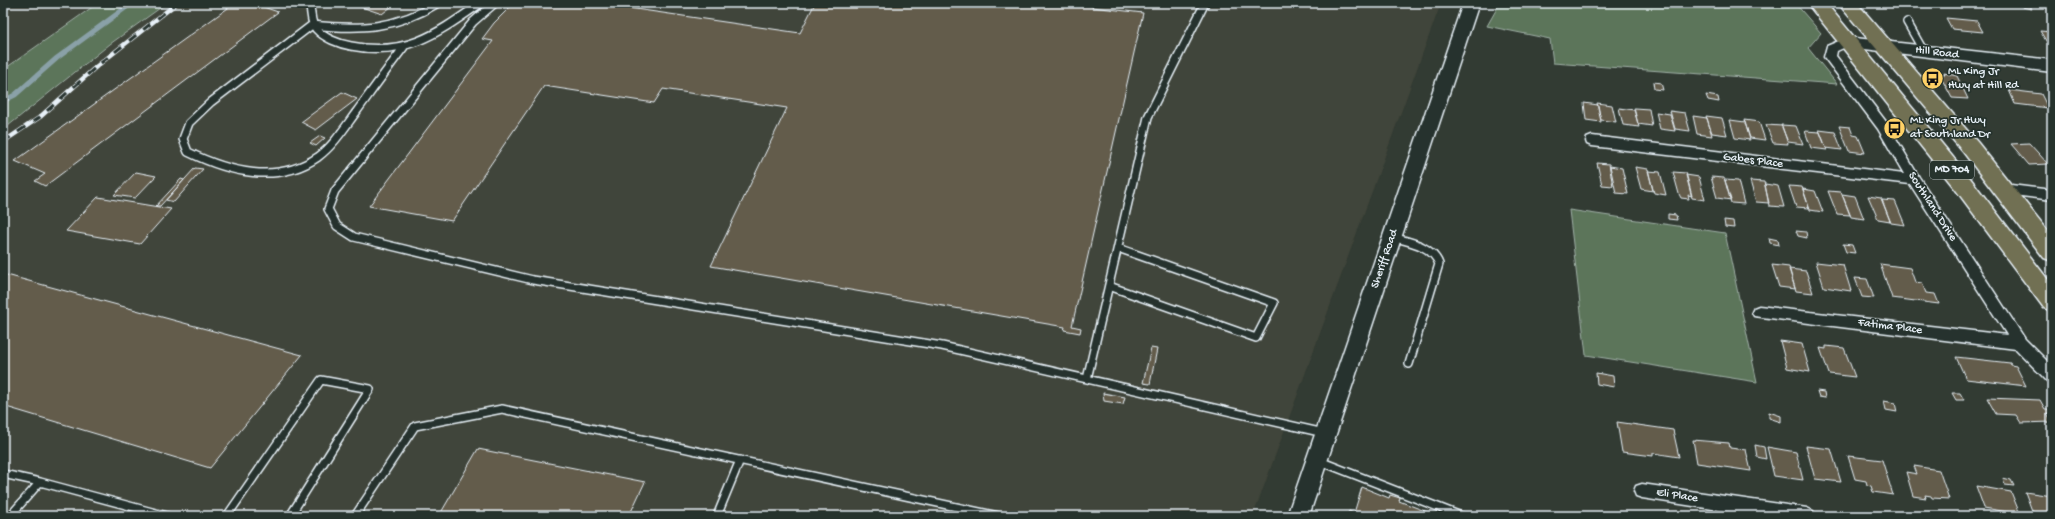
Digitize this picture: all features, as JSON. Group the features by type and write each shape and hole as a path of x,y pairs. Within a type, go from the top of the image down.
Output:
{"main road":[{"name":"Sheriff Road","path":"1298,516 1471,3"},
{"name":"MD 704","path":"1816,3 1846,42 1964,184 2052,302"},
{"name":"MD 704","path":"1847,3 1947,119 2052,252"},
{"name":"Hill Road","path":"1846,42 2052,66"}],"street":[{"name":"Southland Drive","path":"1846,42 1830,49 1830,57 1883,126 1914,180 2020,343 2052,376"},
{"name":"Gabes Place","path":"1592,141 1914,180"},
{"path":"2003,189 2052,195"},
{"name":"Fatima Place","path":"1759,312 2020,343"},
{"name":"Eli Place","path":"1642,491 1807,516"}],"lane":[{"path":"308,3 310,6 312,25 320,32 348,46 370,49 404,48 436,34 481,3"},
{"path":"404,48 334,142 324,153 301,167 278,174 248,173 211,164 188,152 183,139 189,123 211,102 312,25 351,30 383,26 408,19 438,3"},
{"path":"495,3 473,22 336,191 328,209 337,226 354,237 533,280 942,346 1326,433"},
{"path":"1087,379 1148,117 1205,3"},
{"path":"1907,22 1924,52"},
{"path":"1392,236 1432,253 1438,259 1439,264 1409,364"},
{"path":"1109,286 1256,338 1274,303 1118,248"},
{"path":"227,516 321,380 370,389 290,516"},
{"path":"355,516 415,426 502,409 998,516"},
{"path":"717,516 740,460"},
{"path":"1317,460 1461,516"},
{"path":"3,474 40,482 167,516"},
{"path":"10,516 40,482"}],"shaded area":[{"path":"3,3 98,3 3,70"},
{"path":"167,3 1441,3 1253,516 3,516 3,130 110,44"}],"green space":[{"path":"98,3 167,3 110,44 3,130 3,70"},
{"path":"1500,3 1795,3 1821,33 1808,48 1837,84 1553,63 1550,39 1487,26"},
{"path":"1569,210 1725,233 1757,382 1586,355"}],"building":[{"path":"235,3 252,3 278,12 45,186 35,181 45,174 15,161"},
{"path":"350,3 396,3 382,14"},
{"path":"514,3 594,3 800,33 815,3 1092,3 1092,7 1143,13 1072,326 1081,328 1080,333 1064,330 1065,327 711,266 787,108 663,89 654,103 544,86 452,221 369,206 493,41 482,39 494,23"},
{"path":"2019,3 2029,4 2032,9 2022,7"},
{"path":"1946,18 1977,21 1983,32 1952,29"},
{"path":"2040,31 2052,32 2052,44 2048,44"},
{"path":"1944,73 1957,76 1968,99 1952,98 1939,74 1945,75"},
{"path":"1653,82 1661,83 1663,90 1654,89"},
{"path":"2009,90 2041,94 2048,108 2015,104"},
{"path":"342,92 357,99 316,130 301,122"},
{"path":"1706,95 1718,97 1719,102 1708,100"},
{"path":"1584,103 1598,105 1601,122 1586,120"},
{"path":"1597,103 1612,105 1616,122 1601,120"},
{"path":"1619,108 1634,110 1639,127 1623,125"},
{"path":"1634,108 1649,109 1652,126 1638,124"},
{"path":"1670,111 1685,113 1690,131 1675,129"},
{"path":"1656,112 1670,114 1675,131 1660,129"},
{"path":"1693,116 1707,118 1712,136 1697,134"},
{"path":"1706,116 1722,118 1727,135 1712,133"},
{"path":"1730,120 1745,122 1750,140 1735,138"},
{"path":"1744,120 1759,122 1765,140 1750,138"},
{"path":"1766,125 1782,126 1788,144 1773,143"},
{"path":"1781,125 1796,126 1803,144 1788,142"},
{"path":"1839,126 1850,127 1853,135 1858,136 1865,153 1849,151"},
{"path":"1819,130 1835,132 1842,150 1826,148"},
{"path":"1805,131 1820,132 1827,150 1811,148"},
{"path":"320,136 325,138 316,146 310,143"},
{"path":"2029,143 2048,164 2029,165 2011,144"},
{"path":"1597,163 1609,164 1613,186 1602,185"},
{"path":"1610,166 1622,168 1628,194 1616,193"},
{"path":"1635,167 1648,169 1653,191 1641,189"},
{"path":"195,168 203,169 174,202 166,200"},
{"path":"1648,171 1660,172 1666,195 1654,193"},
{"path":"136,172 156,176 135,198 114,195"},
{"path":"1673,172 1686,173 1692,196 1688,195 1689,199 1681,198"},
{"path":"1686,175 1699,177 1705,200 1692,198"},
{"path":"1711,177 1724,178 1731,200 1717,198"},
{"path":"181,179 184,180 160,206 156,206"},
{"path":"1725,180 1738,181 1744,204 1731,203"},
{"path":"1750,181 1764,182 1769,203 1756,202"},
{"path":"1765,184 1778,186 1784,207 1769,206"},
{"path":"1789,186 1802,187 1809,208 1796,207"},
{"path":"1803,189 1815,191 1823,212 1810,210"},
{"path":"1828,191 1841,192 1850,215 1837,214"},
{"path":"1842,194 1855,196 1864,219 1851,217"},
{"path":"1868,196 1881,198 1890,221 1878,219"},
{"path":"98,197 171,209 140,244 66,231"},
{"path":"1882,200 1895,201 1905,225 1891,223"},
{"path":"1668,214 1676,215 1677,220 1668,219"},
{"path":"1724,220 1733,221 1734,228 1725,227"},
{"path":"1796,231 1806,232 1807,238 1798,236"},
{"path":"1769,238 1778,240 1779,245 1770,243"},
{"path":"1843,244 1852,245 1855,253 1846,252"},
{"path":"1816,262 1843,265 1851,291 1824,287"},
{"path":"1880,264 1910,268 1915,282 1922,283 1926,293 1935,294 1939,304 1892,298"},
{"path":"1772,265 1789,267 1795,289 1779,287"},
{"path":"1789,269 1806,271 1813,293 1796,291"},
{"path":"3,274 302,355 210,468 3,406"},
{"path":"1855,278 1867,279 1874,298 1862,297"},
{"path":"1780,341 1802,344 1810,372 1787,368"},
{"path":"1826,346 1844,348 1855,377 1829,374 1820,348 1826,349"},
{"path":"1151,348 1157,349 1150,384 1143,383"},
{"path":"1956,357 2010,363 2011,365 2016,366 2026,386 1966,379"},
{"path":"1596,373 1613,376 1614,387 1597,384"},
{"path":"1817,391 1824,392 1825,398 1819,397"},
{"path":"1103,393 1125,397 1123,404 1104,401"},
{"path":"1952,393 1960,393 1964,400 1956,400"},
{"path":"1987,398 2040,400 2045,409 2048,409 2050,413 2047,413 2052,422 2021,423 2016,415 1996,414"},
{"path":"1884,401 1895,403 1897,412 1886,410"},
{"path":"1769,412 1781,416 1781,422 1769,418"},
{"path":"1617,422 1673,430 1679,457 1653,453 1653,456 1622,452"},
{"path":"1693,440 1729,443 1730,448 1746,450 1751,471 1697,463"},
{"path":"1755,445 1764,447 1766,459 1757,457"},
{"path":"1806,446 1831,449 1841,482 1815,479"},
{"path":"1767,447 1796,452 1803,480 1774,476"},
{"path":"478,449 645,482 629,516 439,516"},
{"path":"1848,456 1882,460 1893,495 1873,492 1871,486 1867,485 1866,481 1855,479"},
{"path":"1914,466 1939,470 1949,499 1932,498 1931,496 1925,495 1926,498 1913,496 1906,472 1917,474"},
{"path":"2003,478 2011,480 2014,486 2005,485"},
{"path":"1976,486 2011,492 2020,514 1984,508"},
{"path":"1362,487 1389,498 1390,495 1400,498 1399,501 1438,516 1347,516 1349,511 1354,513"},
{"path":"2025,492 2052,496 2052,516 2034,516"}],"waterway":[{"path":"3,101 15,95 57,58 132,3"}],"railway":[{"path":"3,142 40,117 97,66 177,3"}],"place":[{"name":"ML King Jr Hwy at Hill Rd","path":"1932,79"},
{"name":"ML King Jr Hwy at Southland Dr","path":"1894,128"}]}
